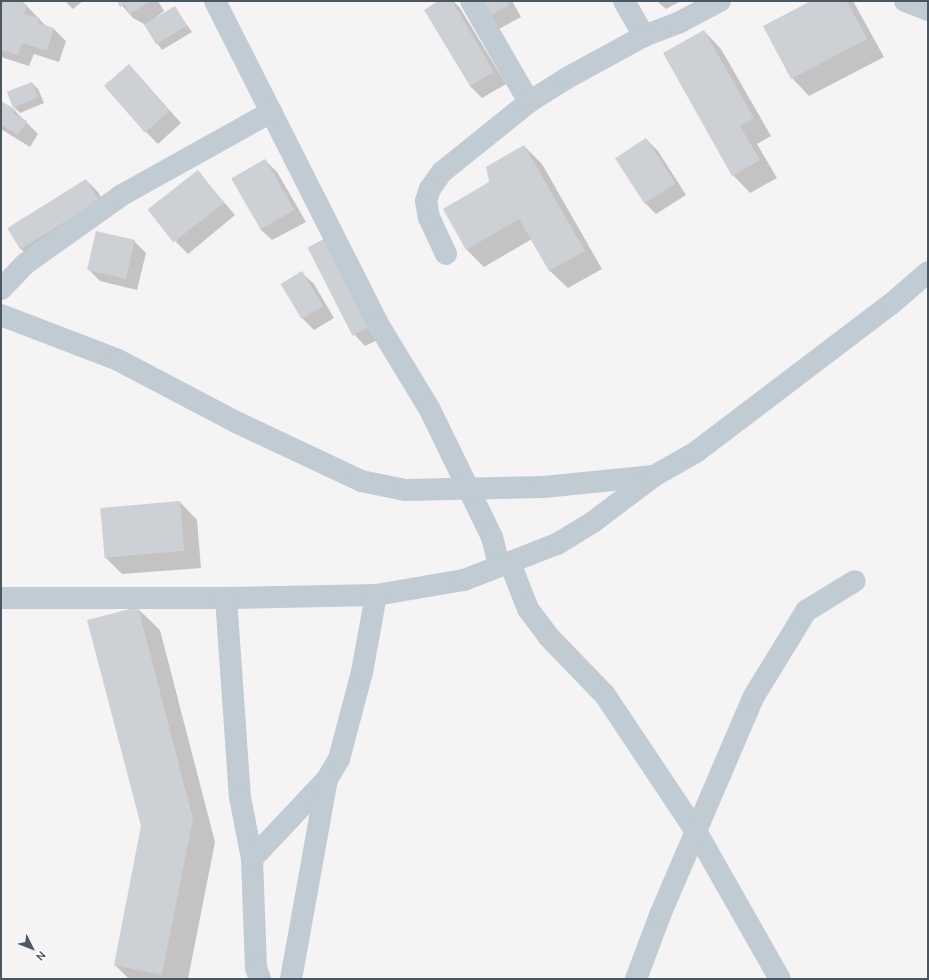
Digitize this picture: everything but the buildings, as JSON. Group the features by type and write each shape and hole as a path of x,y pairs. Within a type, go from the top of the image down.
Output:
{"street":[{"path":"215,1 378,324 430,410 492,537 504,565 528,609 548,636 605,695 697,833 780,979"},
{"path":"471,1 529,102"},
{"path":"624,1 644,36"},
{"path":"446,254 428,218 426,201 430,189 442,172 529,102 567,78 644,36 680,22 720,1"},
{"path":"904,1 928,10"},
{"path":"1,289 25,264 122,195 271,112"},
{"path":"1,598 226,598 376,595 464,580 556,544 587,526 654,476 696,452 890,305 928,272"},
{"path":"1,315 118,360 238,423 361,480 405,490 468,487 544,487 654,476"},
{"path":"636,979 660,915 697,833 754,696 806,611 855,581"},
{"path":"252,859 327,779 339,759 362,672 376,595"},
{"path":"226,598 240,797 252,859 256,968 260,979"},
{"path":"291,979 327,779"}]}
